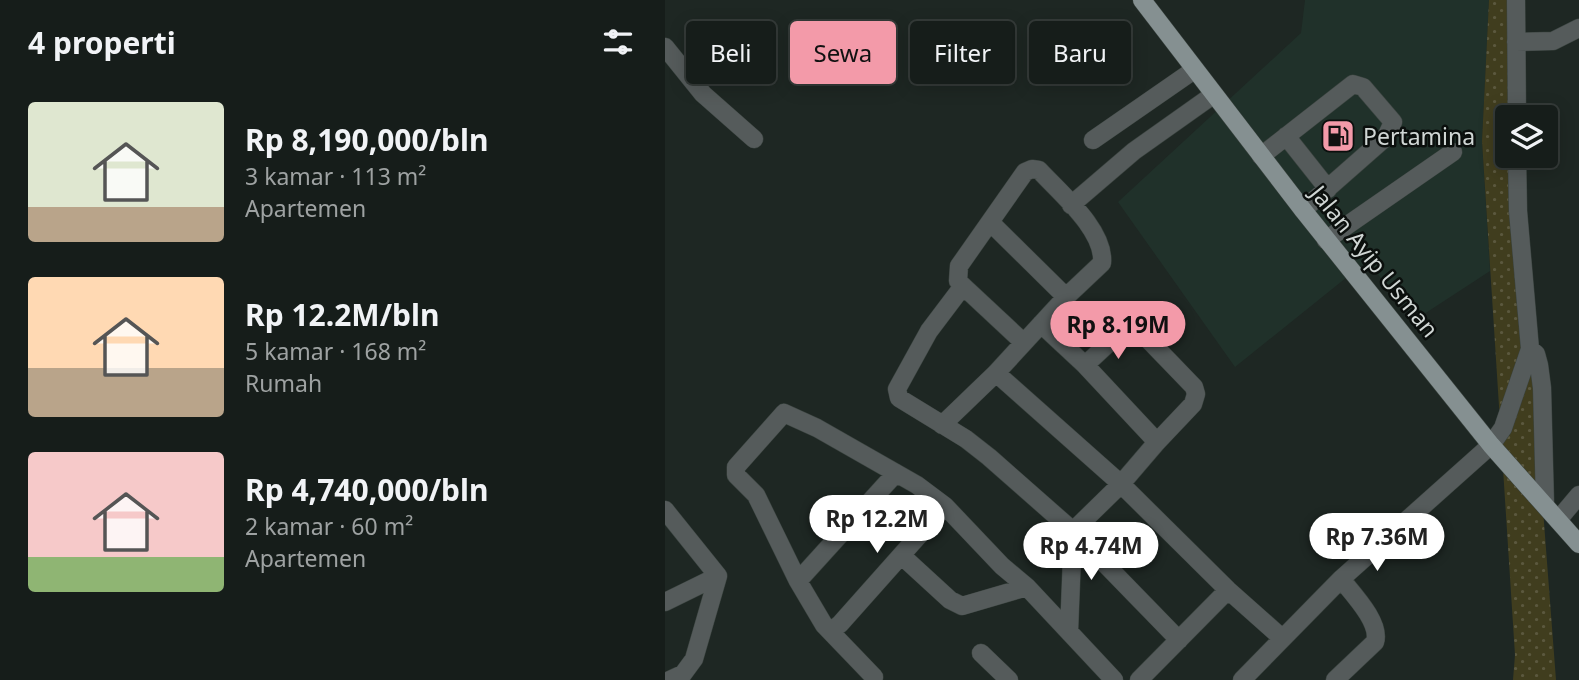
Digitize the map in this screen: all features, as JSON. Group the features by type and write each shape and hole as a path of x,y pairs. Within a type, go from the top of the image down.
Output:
{"main road":[{"name":"Jalan Ayip Usman","path":"1142,0 1303,210 1491,445 1579,544"}],"street":[{"path":"1516,0 1517,105"},
{"path":"1516,42 1553,41 1579,28"},
{"path":"665,47 703,94 754,139"},
{"path":"1093,140 1194,70"},
{"path":"1261,156 1353,84 1363,87 1393,122 1386,137 1303,210"},
{"path":"1071,205 1134,150 1213,95"},
{"path":"1286,136 1328,189"},
{"path":"1327,240 1453,152"},
{"path":"1242,680 1341,579 1491,445 1503,428 1530,349 1518,211 1517,168"},
{"path":"942,425 1102,263 1103,252 1094,232 1039,170 1031,169 1025,172 959,266 958,281 1023,342"},
{"path":"990,222 1066,297"},
{"path":"963,286 929,331 897,389 899,398 989,457 1073,531 1179,640"},
{"path":"1041,324 1085,365 1157,442"},
{"path":"1069,632 1073,531 1121,484 1193,404 1196,394 1194,387 1139,330 1131,326 1123,329 1085,365"},
{"path":"1530,349 1536,354 1542,388 1545,504"},
{"path":"996,373 1121,484 1228,590 1282,638"},
{"path":"874,677 824,625 798,581 757,495 736,475 736,467 782,414 787,413 817,428 918,485 945,506 1002,566 1027,587 1114,680"},
{"path":"798,581 896,474"},
{"path":"1558,520 1579,495"},
{"path":"831,631 945,506"},
{"path":"665,510 672,531 718,576"},
{"path":"902,556 950,600 962,606 1027,587"},
{"path":"665,602 718,576"},
{"path":"670,680 683,674 694,659 718,576"},
{"path":"1335,680 1375,642 1378,634 1374,623 1341,579"},
{"path":"1139,680 1228,590"},
{"path":"981,653 1009,680"}],"shaded area":[{"path":"1305,0 1489,0 1482,141 1490,271 1415,320 1367,261 1235,367 1118,202 1301,33"},
{"path":"1489,0 1523,0 1516,105 1495,105 1495,168 1517,168 1556,680 1513,680 1515,655 1482,141"}],"place":[{"name":"Pertamina","path":"1338,136"}]}
